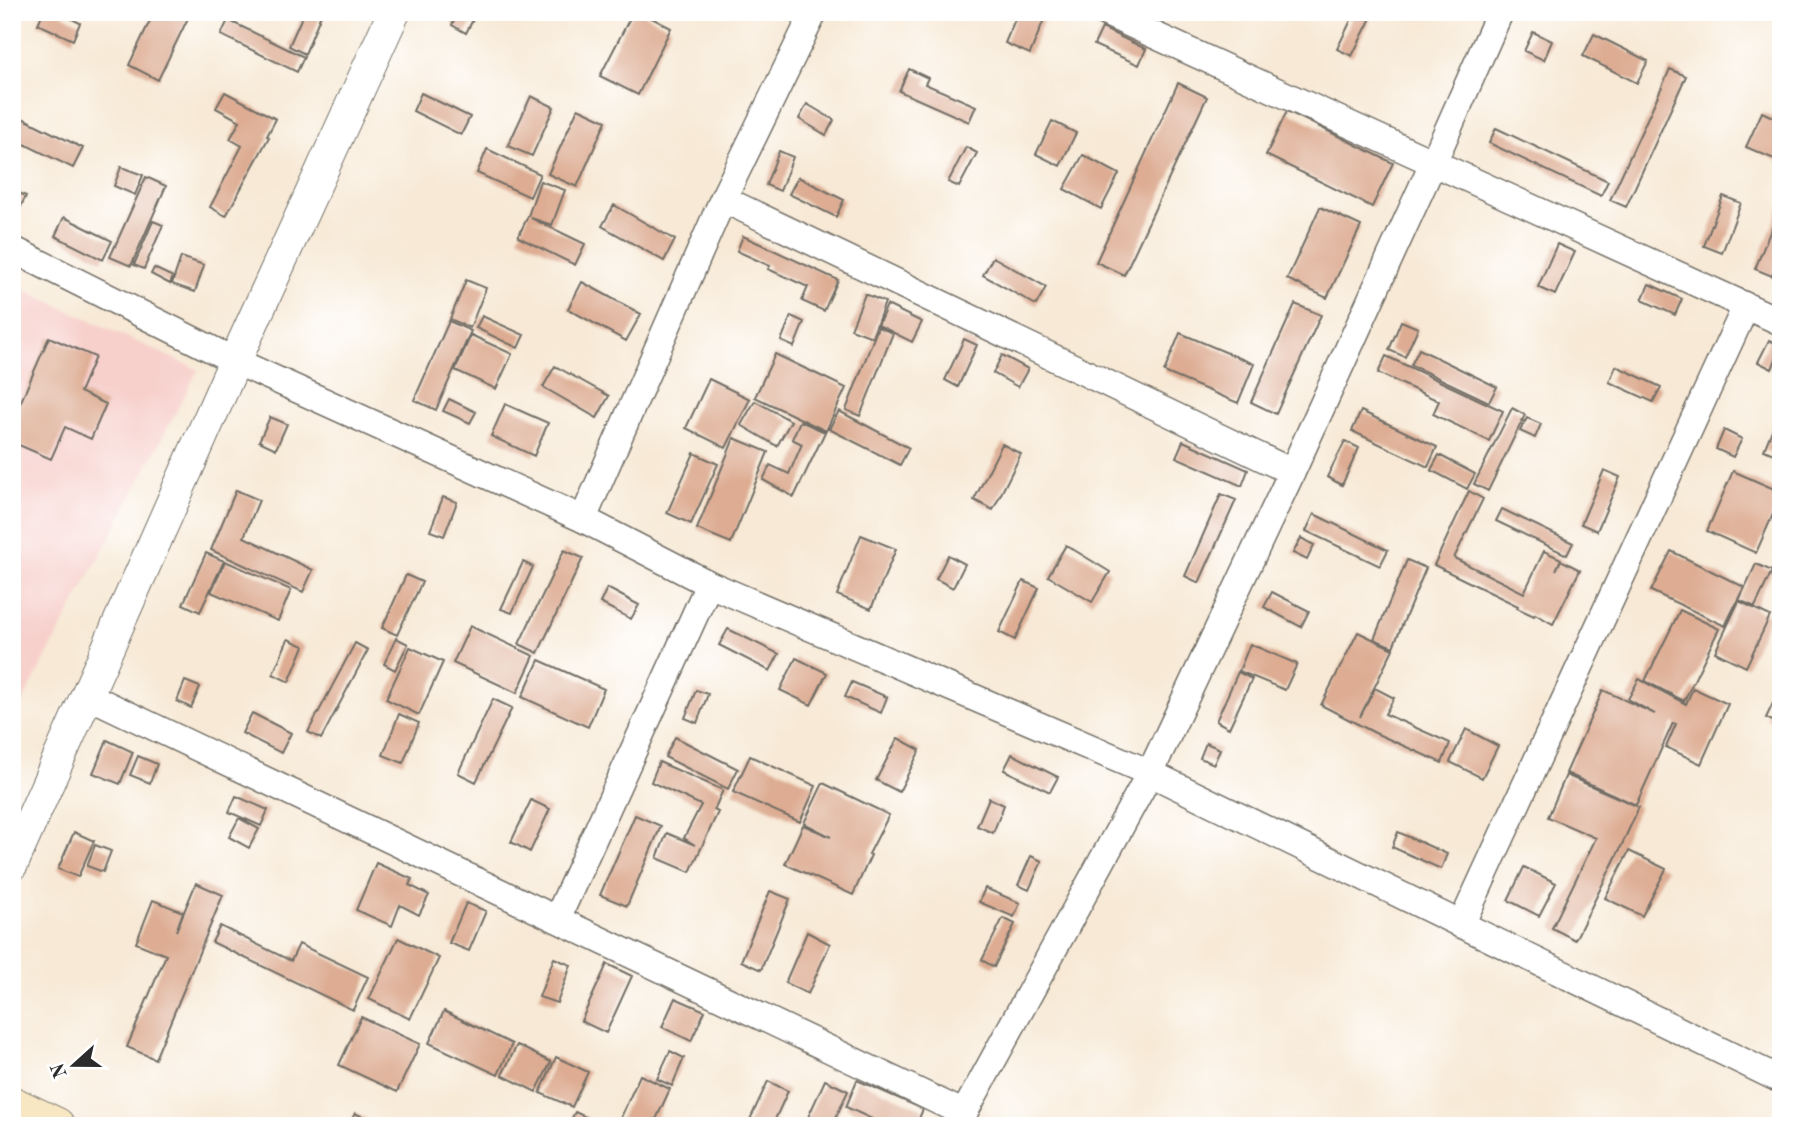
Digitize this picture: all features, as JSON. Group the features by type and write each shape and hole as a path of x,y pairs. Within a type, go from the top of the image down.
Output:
{"main road":[{"path":"12,1105 57,1126"}],"street":[{"path":"12,864 394,12"},
{"path":"583,519 723,199 814,12"},
{"path":"1104,12 1781,322"},
{"path":"87,695 558,919 960,1119 1150,773 1292,472 1500,12"},
{"path":"723,199 1292,472"},
{"path":"12,249 236,361 583,519 709,584 1150,773 1781,1080"},
{"path":"1461,925 1746,306"},
{"path":"558,919 709,584"}],"shaded area":[{"path":"12,284 198,370 12,722"}],"building":[{"path":"43,12 58,12 80,23 73,40 38,24"},
{"path":"154,12 191,12 158,80 129,65"},
{"path":"304,12 322,12 305,54 289,46"},
{"path":"458,12 477,12 466,33 452,25"},
{"path":"633,12 640,12 671,28 638,95 600,76"},
{"path":"1018,12 1047,12 1030,54 1005,43"},
{"path":"1355,12 1374,12 1352,56 1337,49"},
{"path":"228,20 304,57 297,72 221,35"},
{"path":"1102,28 1146,49 1139,65 1094,45"},
{"path":"1533,32 1552,41 1544,60 1524,51"},
{"path":"1594,34 1648,61 1637,83 1583,56"},
{"path":"909,69 928,78 925,84 976,106 969,122 899,91"},
{"path":"1670,69 1686,76 1626,207 1610,200"},
{"path":"1178,83 1207,97 1124,275 1096,262"},
{"path":"225,92 276,119 226,216 210,207 242,146 230,139 240,121 216,108"},
{"path":"421,93 470,117 461,135 413,111"},
{"path":"531,96 554,107 532,156 508,146"},
{"path":"807,104 834,120 826,135 799,119"},
{"path":"578,108 606,121 577,187 548,174"},
{"path":"1287,111 1393,163 1372,207 1266,155"},
{"path":"1762,112 1781,121 1781,162 1746,147"},
{"path":"12,113 83,148 73,168 12,138"},
{"path":"1052,121 1076,133 1060,166 1036,154"},
{"path":"1496,128 1608,181 1601,196 1489,143"},
{"path":"966,147 977,153 959,187 948,182"},
{"path":"487,149 540,174 530,197 477,173"},
{"path":"779,151 793,157 780,191 766,185"},
{"path":"1083,155 1119,174 1101,209 1064,189"},
{"path":"121,167 143,175 135,195 114,186"},
{"path":"146,177 166,186 131,266 110,257"},
{"path":"798,177 844,200 836,217 789,194"},
{"path":"540,181 565,190 552,225 531,218 585,244 575,265 518,237"},
{"path":"12,190 26,196 16,216 12,215"},
{"path":"1723,196 1741,203 1722,253 1704,246"},
{"path":"614,205 675,240 664,261 602,226"},
{"path":"1781,205 1781,254 1772,276 1755,269"},
{"path":"1320,207 1361,226 1327,298 1287,279"},
{"path":"64,217 112,241 103,260 55,236"},
{"path":"153,221 163,225 144,269 134,265"},
{"path":"743,236 838,280 824,311 802,301 808,287 737,251"},
{"path":"1557,244 1575,252 1555,295 1538,287"},
{"path":"181,257 204,265 195,292 172,284"},
{"path":"993,257 1046,287 1036,305 983,275"},
{"path":"154,268 173,277 170,284 151,274"},
{"path":"466,280 486,288 470,328 450,319"},
{"path":"582,282 641,314 626,341 568,309"},
{"path":"1649,284 1682,299 1675,315 1642,300"},
{"path":"865,294 885,302 872,337 851,329"},
{"path":"1295,304 1321,315 1276,414 1251,402"},
{"path":"887,305 922,322 912,342 878,325"},
{"path":"482,316 524,335 518,348 476,328"},
{"path":"791,316 804,322 794,347 781,341"},
{"path":"449,321 471,331 436,410 414,400"},
{"path":"1401,321 1418,328 1405,357 1389,350"},
{"path":"878,327 893,333 860,416 846,410"},
{"path":"1180,333 1254,364 1238,403 1164,372"},
{"path":"471,335 512,354 496,389 455,370"},
{"path":"49,337 95,357 80,392 106,404 91,439 65,427 51,459 12,442 12,422"},
{"path":"964,339 977,345 958,387 945,380"},
{"path":"1769,340 1781,346 1772,369 1758,362"},
{"path":"1419,349 1497,387 1489,402 1411,365"},
{"path":"775,354 846,388 826,431 755,397"},
{"path":"1002,355 1028,369 1018,387 993,373"},
{"path":"1386,356 1503,411 1489,441 1433,414 1439,401 1378,373"},
{"path":"555,366 609,396 597,418 543,387"},
{"path":"1616,366 1661,387 1653,402 1609,382"},
{"path":"709,379 750,399 726,448 686,428"},
{"path":"449,399 476,412 470,423 443,411"},
{"path":"755,401 791,421 777,446 741,425"},
{"path":"505,404 548,423 534,456 491,436"},
{"path":"1512,408 1525,415 1488,491 1474,484"},
{"path":"1781,408 1781,457 1764,450"},
{"path":"839,411 909,448 900,465 829,429"},
{"path":"1361,411 1437,447 1428,467 1352,431"},
{"path":"270,417 287,424 276,449 259,441"},
{"path":"1527,418 1541,424 1535,438 1520,431"},
{"path":"800,421 825,432 794,497 763,480 770,465 789,474 802,444 792,439"},
{"path":"1724,430 1742,439 1733,457 1716,449"},
{"path":"734,438 768,452 731,543 697,529"},
{"path":"1183,441 1248,470 1242,486 1176,457"},
{"path":"1345,441 1359,448 1342,485 1327,477"},
{"path":"1002,444 1021,454 993,510 974,500"},
{"path":"694,453 718,464 691,524 667,513"},
{"path":"1439,455 1475,474 1467,489 1431,470"},
{"path":"1604,470 1620,477 1597,531 1581,524"},
{"path":"1733,471 1781,492 1756,553 1707,531"},
{"path":"236,490 259,500 244,537 313,570 303,592 211,550"},
{"path":"1469,491 1483,499 1454,558 1524,593 1544,551 1561,559 1556,570 1561,560 1580,570 1553,624 1434,565"},
{"path":"1221,494 1236,500 1199,583 1185,576"},
{"path":"443,497 457,502 444,536 430,531"},
{"path":"1502,509 1573,543 1567,555 1496,521"},
{"path":"1314,514 1388,550 1380,566 1306,531"},
{"path":"861,535 896,549 871,609 837,595"},
{"path":"1301,538 1314,545 1307,560 1293,553"},
{"path":"1066,545 1110,572 1092,602 1048,576"},
{"path":"564,550 583,558 538,653 519,644"},
{"path":"1671,551 1744,587 1725,626 1651,591"},
{"path":"206,553 224,561 200,612 183,604"},
{"path":"948,555 965,564 953,588 936,579"},
{"path":"1407,560 1426,568 1393,647 1374,639"},
{"path":"225,561 291,590 278,621 211,592"},
{"path":"523,562 533,567 512,613 501,609"},
{"path":"1756,564 1772,571 1755,607 1739,600"},
{"path":"406,575 422,582 397,635 382,628"},
{"path":"1023,581 1039,588 1015,640 999,632"},
{"path":"607,588 639,605 631,619 600,603"},
{"path":"1272,592 1309,611 1301,627 1264,607"},
{"path":"1739,601 1770,616 1746,667 1715,652"},
{"path":"1680,610 1719,629 1684,701 1645,681"},
{"path":"470,626 534,656 517,693 453,663"},
{"path":"728,629 779,654 770,671 719,645"},
{"path":"1358,632 1393,649 1360,717 1375,688 1394,698 1385,714 1450,743 1442,763 1321,705"},
{"path":"396,638 408,644 395,670 384,664"},
{"path":"288,639 304,646 289,682 273,674"},
{"path":"355,643 368,650 321,739 308,732"},
{"path":"1250,644 1297,664 1285,690 1239,671"},
{"path":"410,647 443,662 419,715 386,699"},
{"path":"796,658 827,673 811,705 780,690"},
{"path":"539,660 604,689 588,727 522,697"},
{"path":"1238,672 1252,679 1229,728 1216,721"},
{"path":"1639,679 1686,704 1693,688 1728,704 1701,764 1666,747 1676,724 1673,723 1636,805 1566,773 1603,690 1655,714 1628,699"},
{"path":"185,681 200,687 191,708 177,701"},
{"path":"852,682 887,697 881,713 845,697"},
{"path":"696,690 708,694 697,723 685,718"},
{"path":"493,699 512,708 476,782 458,773"},
{"path":"1774,701 1781,704 1781,725 1766,718"},
{"path":"252,713 291,733 281,753 242,733"},
{"path":"399,714 419,723 403,763 383,755"},
{"path":"1466,729 1498,746 1482,778 1450,762"},
{"path":"675,737 738,769 728,789 665,757"},
{"path":"898,738 920,750 899,792 876,780"},
{"path":"107,740 133,752 120,784 93,773"},
{"path":"1206,743 1220,749 1214,764 1200,758"},
{"path":"1012,754 1058,777 1050,792 1004,770"},
{"path":"138,756 157,764 150,783 130,775"},
{"path":"750,756 816,786 800,822 733,792"},
{"path":"659,762 723,790 714,810 718,812 690,872 657,858 667,833 695,845 684,838 701,805 651,782"},
{"path":"1566,775 1639,807 1575,940 1552,928 1596,838 1548,817"},
{"path":"823,783 889,815 869,854 871,855 853,895 785,864 803,825 831,837 804,823"},
{"path":"236,796 268,810 261,826 229,812"},
{"path":"989,798 1004,805 993,833 977,826"},
{"path":"531,800 550,809 530,852 511,842"},
{"path":"635,815 661,826 627,906 600,895"},
{"path":"239,818 259,829 249,848 229,837"},
{"path":"74,832 94,841 78,877 58,869"},
{"path":"1398,832 1447,854 1441,869 1392,847"},
{"path":"95,845 111,851 103,872 87,866"},
{"path":"1629,851 1666,869 1642,916 1605,898"},
{"path":"1031,856 1042,861 1029,890 1018,885"},
{"path":"376,863 412,879 409,885 429,895 419,915 400,905 392,926 356,910"},
{"path":"1524,867 1556,883 1539,916 1508,900"},
{"path":"196,883 223,895 155,1059 127,1047 166,955 136,943 153,900 183,912 176,931"},
{"path":"985,888 1020,903 1014,917 979,902"},
{"path":"770,891 790,899 761,970 741,961"},
{"path":"466,903 486,911 469,951 449,943"},
{"path":"1003,918 1015,924 994,967 982,960"},
{"path":"220,926 291,961 299,944 368,977 353,1010 212,942"},
{"path":"807,932 830,944 808,994 785,983"},
{"path":"398,938 439,958 410,1019 369,999"},
{"path":"554,958 571,965 557,1003 539,997"},
{"path":"607,964 632,976 606,1033 581,1021"},
{"path":"675,998 705,1011 691,1041 662,1027"},
{"path":"444,1011 512,1044 498,1075 429,1043"},
{"path":"361,1017 420,1044 397,1092 339,1065"},
{"path":"517,1045 551,1062 536,1092 502,1075"},
{"path":"670,1051 684,1058 672,1086 657,1079"},
{"path":"556,1057 588,1072 572,1107 540,1093"},
{"path":"640,1075 670,1089 653,1126 617,1126"},
{"path":"825,1080 848,1091 832,1126 804,1126"},
{"path":"857,1080 923,1109 916,1126 887,1126 846,1107"},
{"path":"768,1081 788,1091 772,1126 747,1126"},
{"path":"575,1112 605,1126 568,1126"},
{"path":"355,1113 369,1120 367,1123 374,1126 349,1126"}]}
